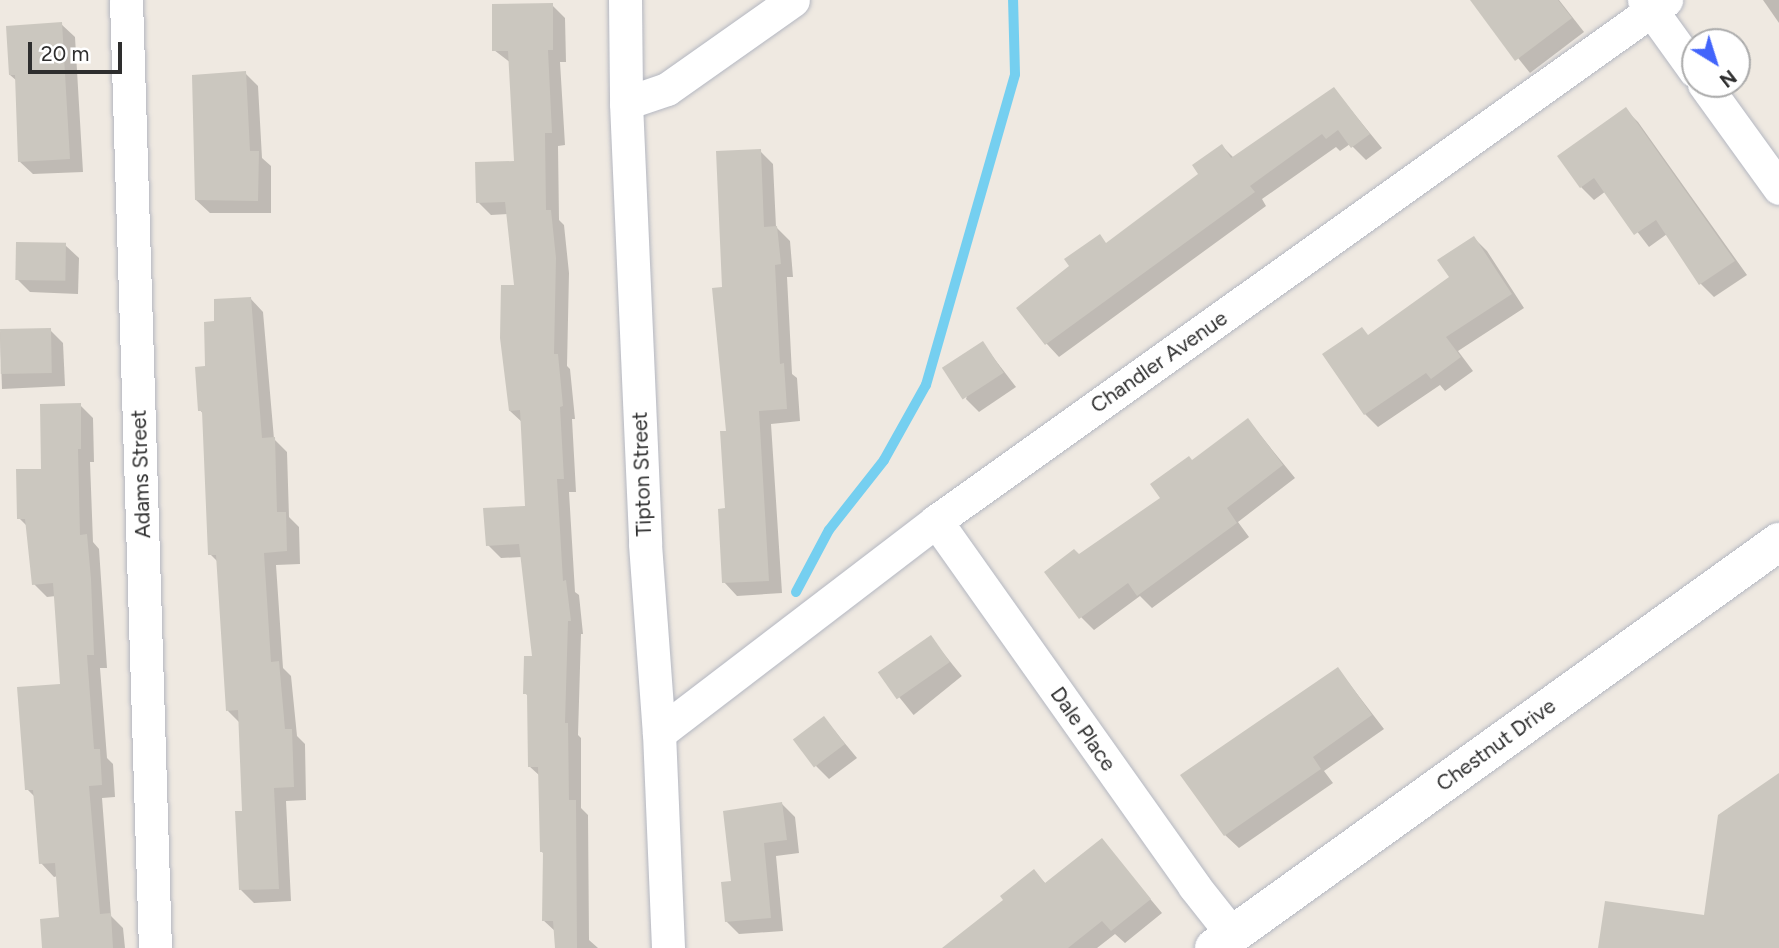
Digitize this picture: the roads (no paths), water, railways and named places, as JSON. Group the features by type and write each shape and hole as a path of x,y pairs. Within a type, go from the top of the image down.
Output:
{"street":[{"name":"Adams Street","path":"126,0 155,948"},
{"name":"Tipton Street","path":"625,0 626,103 645,544 659,733 668,948"},
{"path":"626,103 667,89 793,0"},
{"path":"1654,4 1681,48"},
{"name":"Chandler Avenue","path":"659,733 936,521 1654,4"},
{"path":"1714,98 1779,188"},
{"name":"Dale Place","path":"936,521 1194,886 1223,941"},
{"name":"Chestnut Drive","path":"1223,941 1779,542"}],"waterway":[{"path":"796,592 829,530 884,460 926,385 1015,74 1013,0"}]}
